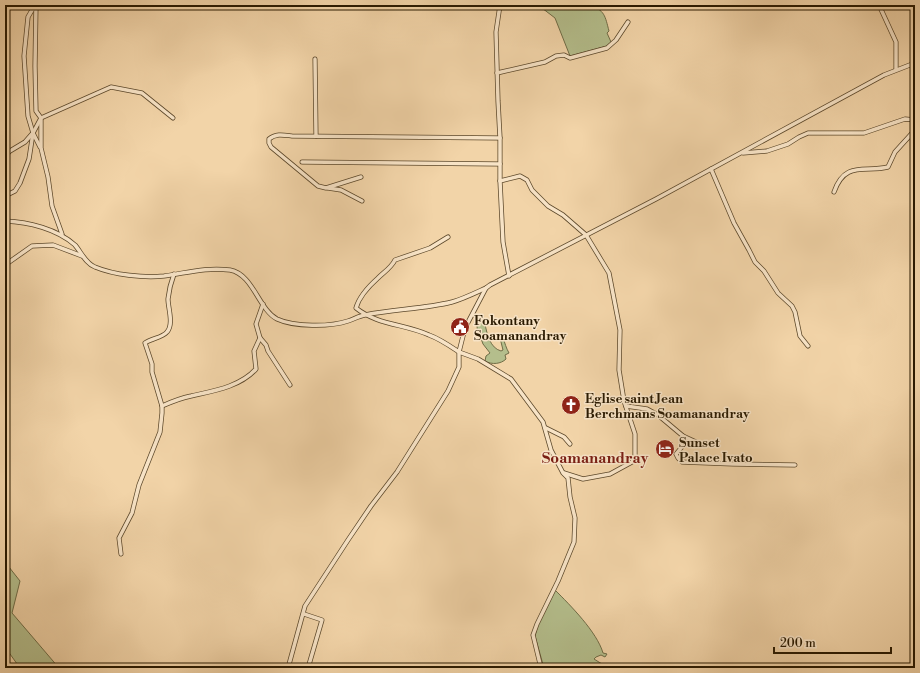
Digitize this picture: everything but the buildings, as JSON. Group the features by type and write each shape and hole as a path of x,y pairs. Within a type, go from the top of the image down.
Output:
{"street":[{"path":"35,5 36,111 41,118 41,148 48,177 52,206 62,234"},
{"path":"35,5 28,17 24,56 28,116 33,133 41,148"},
{"path":"500,5 496,32 500,181 504,242 509,276"},
{"path":"879,5 896,42 896,70"},
{"path":"497,73 545,62 556,56 564,55 570,58 607,48 616,40 628,22"},
{"path":"315,60 316,136"},
{"path":"5,221 45,228 62,234 76,246 94,267 118,273 143,276 162,276 206,269 232,271 245,279 269,314 278,319 313,326 348,321 364,315 452,302 486,288 711,169 884,75 915,63"},
{"path":"5,156 10,151 25,142 33,133 41,118 111,87 142,93 173,118"},
{"path":"740,153 768,151 788,144 799,136 808,133 864,133 905,120 915,120"},
{"path":"834,192 840,178 852,170 888,167 895,152 915,130"},
{"path":"5,196 15,191 20,182 29,159 33,133"},
{"path":"362,201 341,190 318,186 271,147 269,139 274,135 500,138"},
{"path":"302,162 500,164"},
{"path":"711,169 734,222 755,262 764,271 778,292 792,306 795,312 800,336 808,346"},
{"path":"500,181 520,176 526,180 532,190 548,206 563,215 586,235 609,273 620,330 619,370 624,401 635,434 634,456 632,462 610,474 583,479 563,473"},
{"path":"326,188 361,177"},
{"path":"448,237 430,248 395,260 392,266 377,279 358,301 356,308 364,315 375,320 430,335 459,352 478,360 512,379 543,422 546,428 551,450 563,473 568,478 570,497 575,518 574,542 533,635 541,668"},
{"path":"5,265 32,246 53,245 83,256"},
{"path":"121,554 119,538 132,513 139,485 160,432 162,406 152,372 152,364 145,344 151,339 167,332 171,326 168,298 174,274"},
{"path":"288,668 305,606 371,506 397,472 448,390 459,367 459,352 465,328 486,288"},
{"path":"263,304 256,324 260,338 266,345 268,351 290,385"},
{"path":"162,406 190,396 217,391 234,384 253,373 256,369 254,351 260,338"},
{"path":"626,406 647,409 658,415 683,436 696,442"},
{"path":"546,428 564,437 570,444"},
{"path":"683,436 680,448 676,454 682,462 795,465"},
{"path":"304,614 322,620 308,668"}],"green space":[{"path":"538,5 589,5 598,9 604,14 609,31 607,33 611,42 607,46 570,56 555,18"},
{"path":"481,321 485,324 488,336 494,347 501,351 503,350 500,338 503,338 509,353 505,355 506,359 502,362 493,363 485,361 486,356 490,353 483,344 480,336 478,336 477,326"},
{"path":"5,562 20,581 12,613 59,668 20,668 5,647"},
{"path":"555,590 582,619 595,636 603,653 607,654 605,657 601,655 594,659 602,664 599,668 544,668 535,636 539,621"}],"place":[{"name":"Fokontany Soamanandray","path":"460,327"},
{"name":"Eglise saint Jean Berchmans Soamanandray","path":"571,405"},
{"name":"Sunset Palace Ivato","path":"665,449"}],"district":[{"name":"Soamanandray","path":"595,458"}]}
